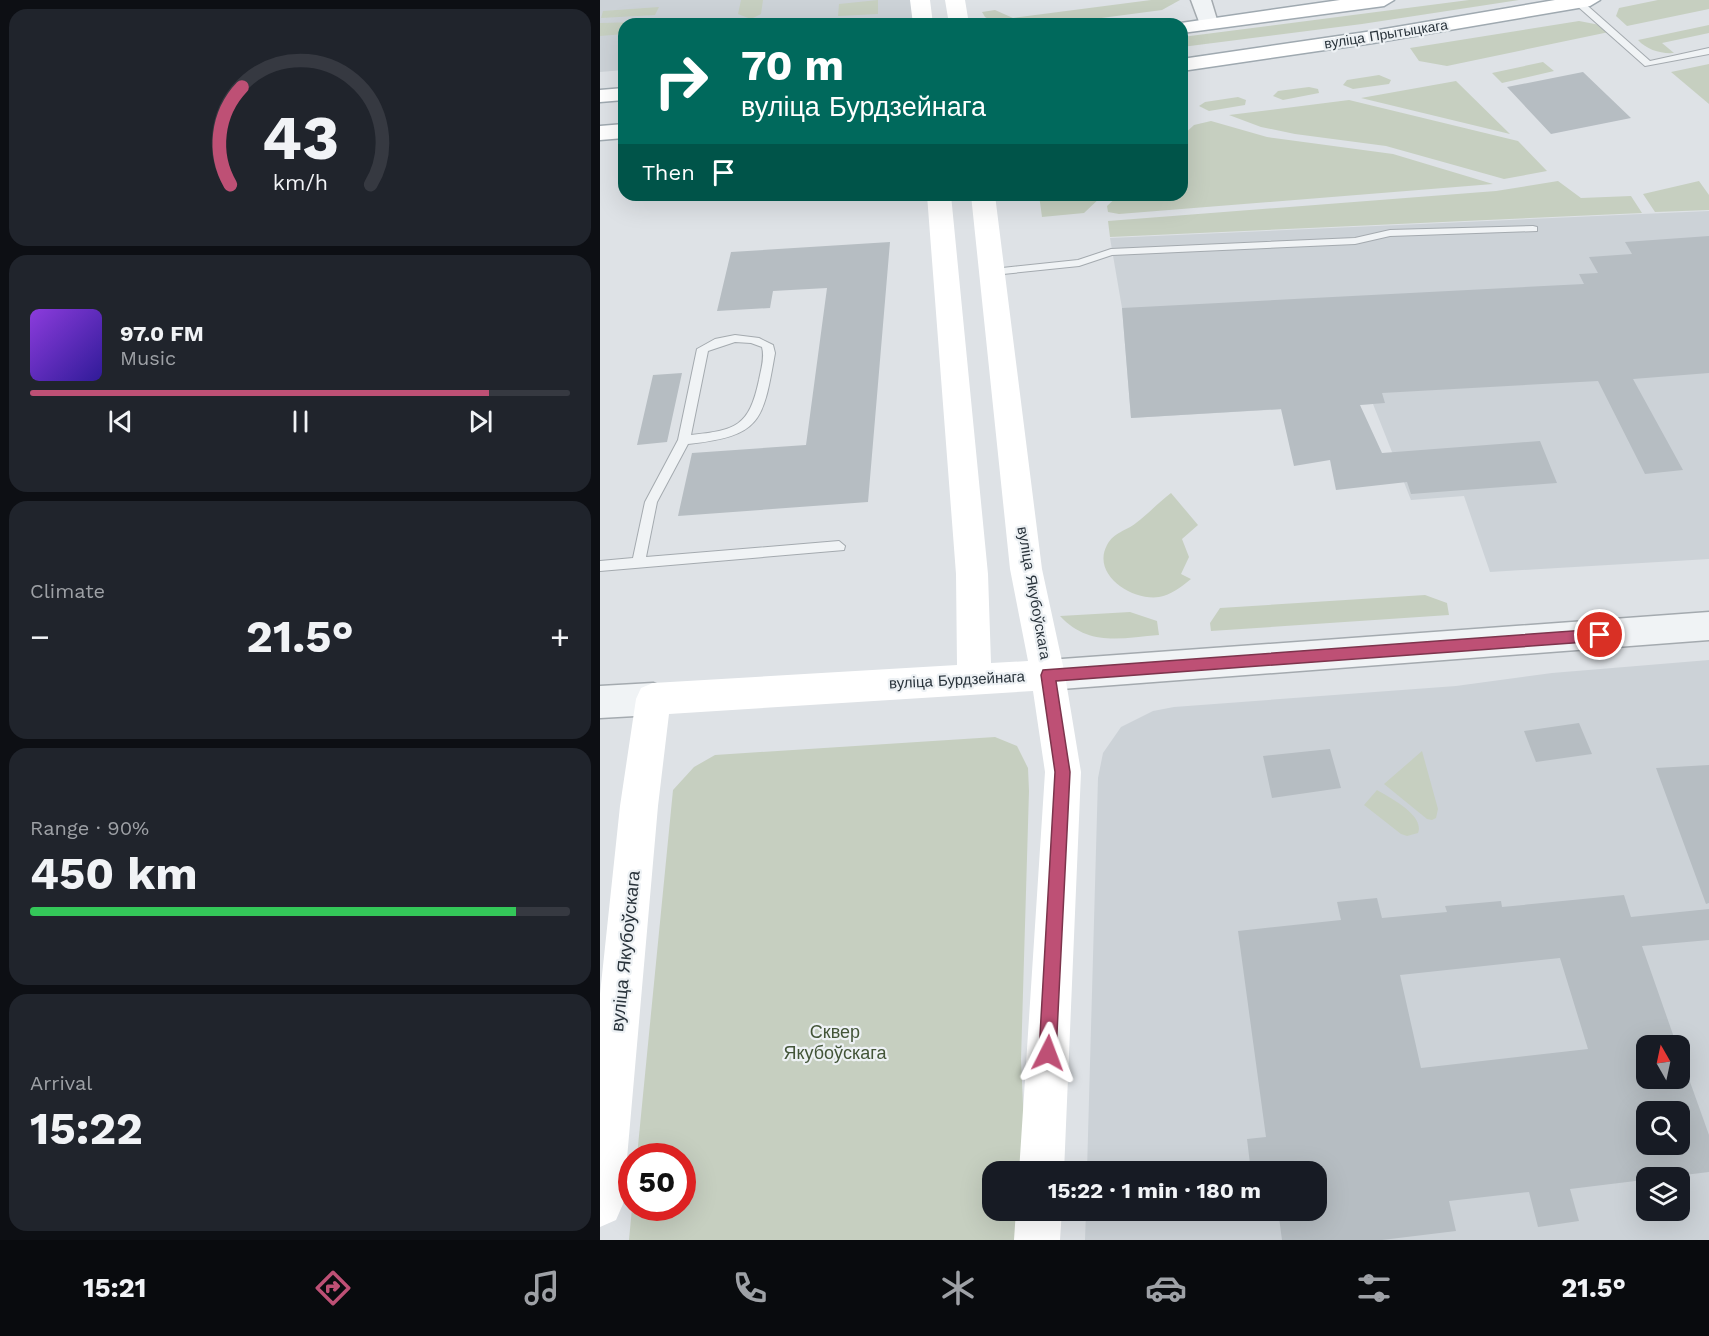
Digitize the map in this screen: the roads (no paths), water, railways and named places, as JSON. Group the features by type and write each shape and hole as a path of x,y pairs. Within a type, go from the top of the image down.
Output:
{"main road":[{"path":"920,0 922,18"},
{"path":"955,0 958,18"},
{"path":"1188,26 1384,0"},
{"name":"вуліца Прытыцкага","path":"1188,64 1584,1"},
{"path":"600,96 618,94"},
{"path":"600,133 618,132"},
{"path":"940,201 972,574 974,679"},
{"name":"вуліца Якубоўскага","path":"983,201 993,272 1026,569 1048,675 1063,772 1042,1161"},
{"name":"вуліца Бурдзейнага","path":"653,699 1048,675"},
{"name":"вуліца Якубоўскага","path":"600,1204 639,806 653,699"},
{"path":"1037,1240 1038,1221"}],"street":[{"path":"1201,0 1208,23"},
{"name":"вуліца Бурдзейнага","path":"1048,675 1709,626"},
{"name":"вуліца Бурдзейнага","path":"600,702 653,699"}],"lane":[{"path":"1584,1 1648,63 1709,51"},
{"path":"993,272 1079,263 1111,252 1355,242 1390,233 1533,229"},
{"path":"639,561 651,502 684,440 703,349 722,338 754,338 767,345 769,353 760,406 754,417 742,429 726,436 684,440"},
{"path":"600,566 839,546"}],"park label":[{"name":"Сквер Якубоўскага","path":"835,1041"}]}
